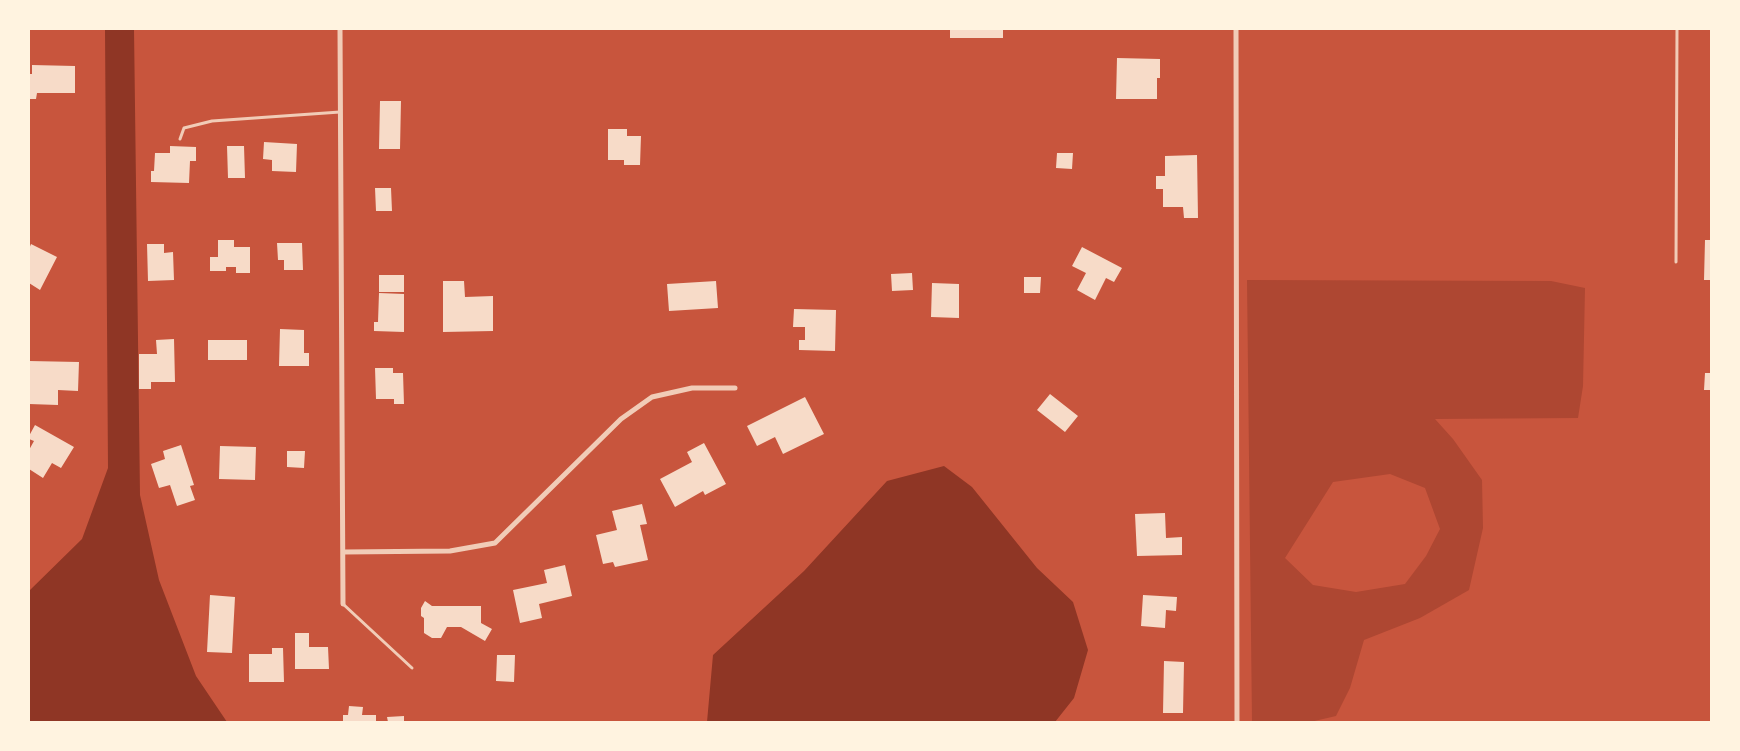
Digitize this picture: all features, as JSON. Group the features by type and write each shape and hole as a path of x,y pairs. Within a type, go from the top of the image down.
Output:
{"street":[{"path":"340,29 343,604"},
{"path":"1236,29 1237,722"},
{"path":"344,552 450,551 494,543 621,419 652,397 692,388 735,388"}],"lane":[{"path":"1676,262 1677,29"},
{"path":"180,139 184,128 212,121 341,112"},
{"path":"343,604 412,668"}],"shaded area":[{"path":"105,29 134,29 140,495 159,580 196,676 227,722 29,722 29,591 82,539 108,468"},
{"path":"1247,280 1551,281 1585,288 1583,386 1578,418 1435,419 1453,439 1482,480 1483,528 1469,590 1420,618 1364,640 1350,688 1336,716 1310,722 1252,722","holes":["1390,474 1425,488 1440,529 1426,556 1405,584 1356,592 1313,585 1285,558 1333,482"]},
{"path":"944,466 972,487 1037,568 1073,602 1088,650 1074,698 1055,722 707,722 713,655 804,571 887,481"}],"building":[{"path":"950,29 1003,29 1003,38 950,38"},
{"path":"1117,58 1160,59 1160,78 1157,78 1157,99 1116,99"},
{"path":"32,65 75,66 75,93 37,93 36,99 29,99 29,74 32,74"},
{"path":"380,101 401,101 400,149 379,149"},
{"path":"608,129 627,129 627,136 641,136 640,165 624,165 624,160 608,160"},
{"path":"264,142 297,144 296,172 272,171 272,160 263,159"},
{"path":"170,146 196,147 196,161 190,161 189,183 151,182 151,171 154,171 155,153 170,153"},
{"path":"227,146 244,146 245,178 228,178"},
{"path":"1057,153 1073,153 1072,169 1056,168"},
{"path":"1197,155 1198,218 1184,218 1183,207 1163,207 1163,189 1156,189 1156,176 1165,176 1165,156"},
{"path":"375,188 391,188 392,211 376,211"},
{"path":"218,240 234,240 234,247 250,247 250,273 236,273 236,267 226,267 226,271 210,271 210,257 218,257"},
{"path":"1705,240 1711,240 1711,280 1704,280"},
{"path":"277,243 302,243 303,270 284,270 284,260 278,260"},
{"path":"31,244 57,257 40,290 29,283 29,249"},
{"path":"147,244 164,244 164,253 173,252 174,280 148,281"},
{"path":"1082,247 1122,268 1114,282 1106,278 1095,300 1077,290 1086,273 1072,266"},
{"path":"912,273 913,290 892,291 891,274"},
{"path":"379,275 404,275 404,292 379,292"},
{"path":"1024,277 1041,277 1040,293 1024,293"},
{"path":"443,281 464,281 465,297 493,296 493,331 443,332"},
{"path":"716,281 718,308 669,311 667,284"},
{"path":"932,283 959,284 959,318 931,317"},
{"path":"379,293 404,294 404,332 374,331 374,322 378,322"},
{"path":"794,309 836,310 835,351 799,350 799,340 805,340 805,327 793,327"},
{"path":"280,329 304,330 304,353 309,353 309,366 279,366"},
{"path":"174,339 175,382 151,382 151,389 139,389 139,354 157,354 156,340"},
{"path":"208,340 247,340 247,360 208,360"},
{"path":"29,361 79,362 78,391 58,390 58,405 29,404"},
{"path":"375,368 393,368 393,373 403,373 404,404 394,404 394,399 376,399"},
{"path":"1705,373 1711,373 1711,390 1704,390"},
{"path":"1050,394 1078,416 1065,432 1037,410"},
{"path":"805,397 824,434 783,454 775,437 757,446 747,426"},
{"path":"35,425 74,447 61,468 52,463 43,478 29,469 29,450 34,441 29,439 29,436"},
{"path":"704,443 726,484 705,495 703,491 675,507 660,479 692,462 687,452"},
{"path":"181,445 194,485 190,486 195,500 177,506 170,485 159,488 151,464 165,459 163,451"},
{"path":"220,446 256,447 255,480 219,479"},
{"path":"287,451 305,451 304,468 287,467"},
{"path":"642,504 647,524 640,525 648,560 615,567 613,562 603,564 596,535 617,530 612,511"},
{"path":"1165,513 1166,538 1182,537 1182,555 1137,556 1135,514"},
{"path":"565,565 572,596 539,604 542,618 520,623 513,590 547,583 544,570"},
{"path":"210,595 235,597 232,653 207,652"},
{"path":"1143,595 1177,597 1176,611 1166,610 1165,628 1141,626"},
{"path":"425,601 432,606 481,606 481,623 492,629 485,641 461,627 447,627 441,638 432,638 424,633 424,618 421,616 421,608"},
{"path":"295,633 309,633 309,647 328,647 329,669 295,669"},
{"path":"272,648 283,648 284,682 249,682 249,654 272,654"},
{"path":"497,655 515,655 514,682 496,681"},
{"path":"1164,661 1184,662 1183,713 1163,713"},
{"path":"349,706 363,707 362,715 376,715 376,722 343,722 343,715 348,715"},
{"path":"404,716 404,722 388,722 387,717"}]}
